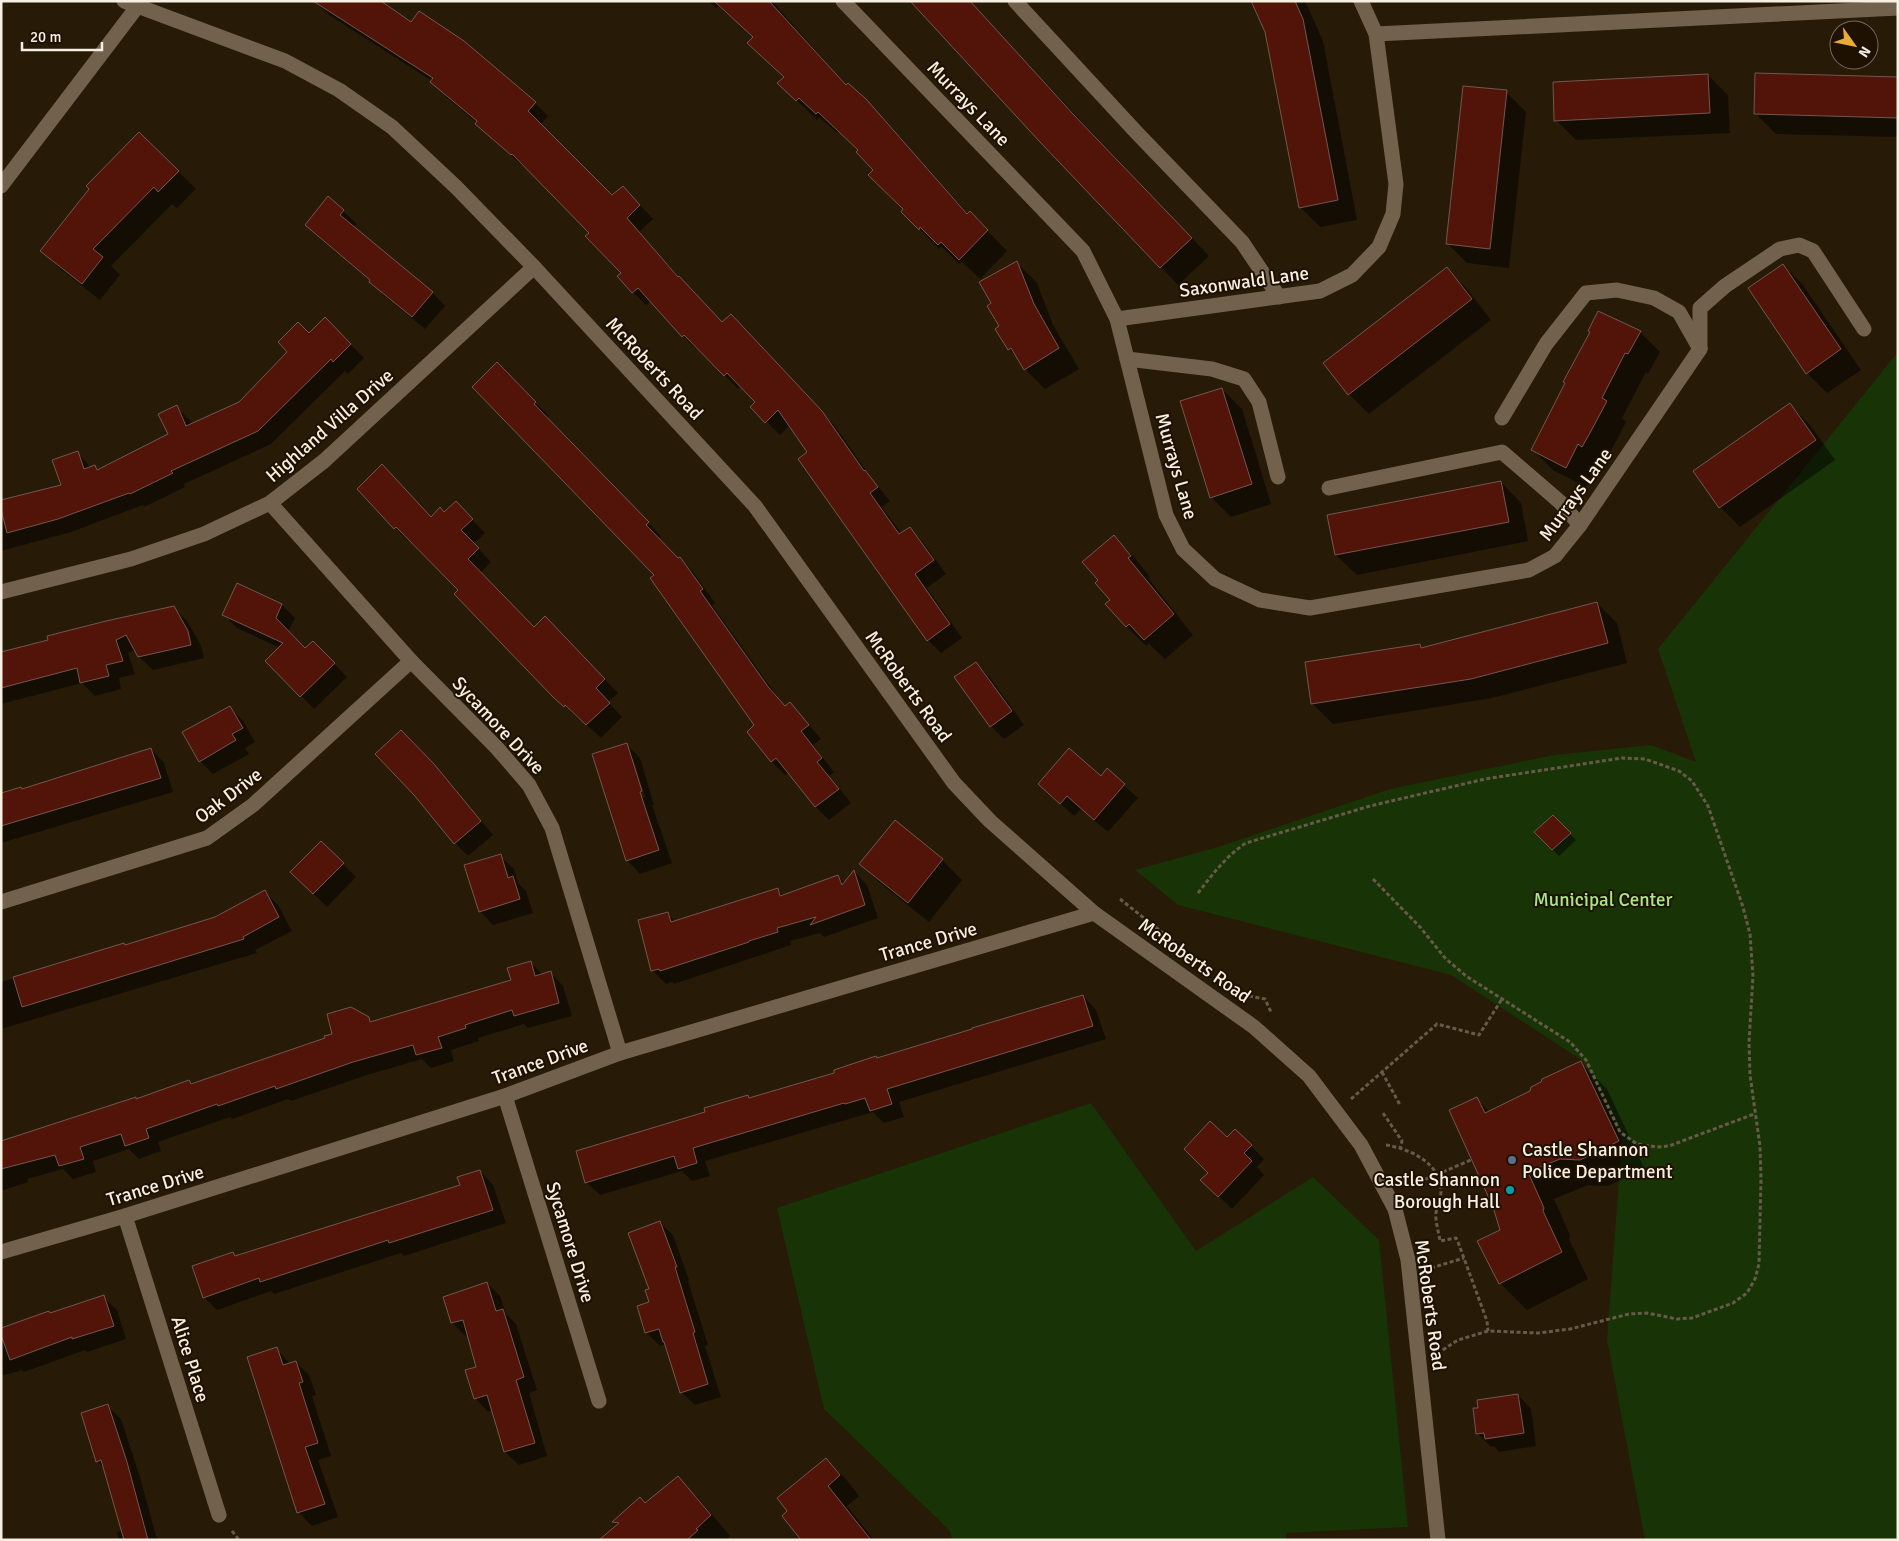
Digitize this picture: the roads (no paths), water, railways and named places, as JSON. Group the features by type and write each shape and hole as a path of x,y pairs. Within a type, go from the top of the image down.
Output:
{"street":[{"name":"Murrays Lane","path":"843,1 1083,251 1117,319 1166,515 1183,549 1215,580 1260,600 1310,608 1528,570 1555,556 1580,525 1700,349"},
{"path":"1015,1 1130,126 1242,242 1279,297"},
{"name":"Saxonwald Lane","path":"1117,319 1320,291 1352,275 1378,247 1393,214 1396,184 1376,34 1361,1"},
{"path":"1,186 32,147 131,4"},
{"name":"McRoberts Road","path":"131,4 285,61 339,90 392,127 456,187 534,267 755,506 954,783 990,821 1094,912 1254,1026 1309,1076 1361,1145 1395,1210 1408,1260 1438,1540"},
{"path":"1376,34 1898,8"},
{"path":"1700,349 1700,308 1725,286 1780,249 1799,245 1813,251 1864,329"},
{"name":"Highland Villa Drive","path":"1,592 131,559 204,534 270,502 324,460 534,267"},
{"path":"1502,418 1546,344 1586,293 1616,290 1654,298 1679,312 1700,349"},
{"path":"1127,359 1212,369 1244,379 1259,402 1278,477"},
{"path":"1329,488 1502,452 1560,502 1580,525"},
{"name":"Sycamore Drive","path":"270,502 411,661 497,748 529,785 552,828 620,1053"},
{"name":"Oak Drive","path":"1,902 207,838 253,805 411,661"},
{"name":"Trance Drive","path":"1,1252 125,1216 505,1096 620,1053 1094,912"},
{"name":"Sycamore Drive","path":"505,1096 599,1401"},
{"name":"Alice Place","path":"125,1216 219,1514"}],"place":[{"name":"Castle Shannon Police Department","path":"1512,1160"},
{"name":"Castle Shannon Borough Hall","path":"1510,1190"}],"park label":[{"name":"Municipal Center","path":"1603,899"}]}
